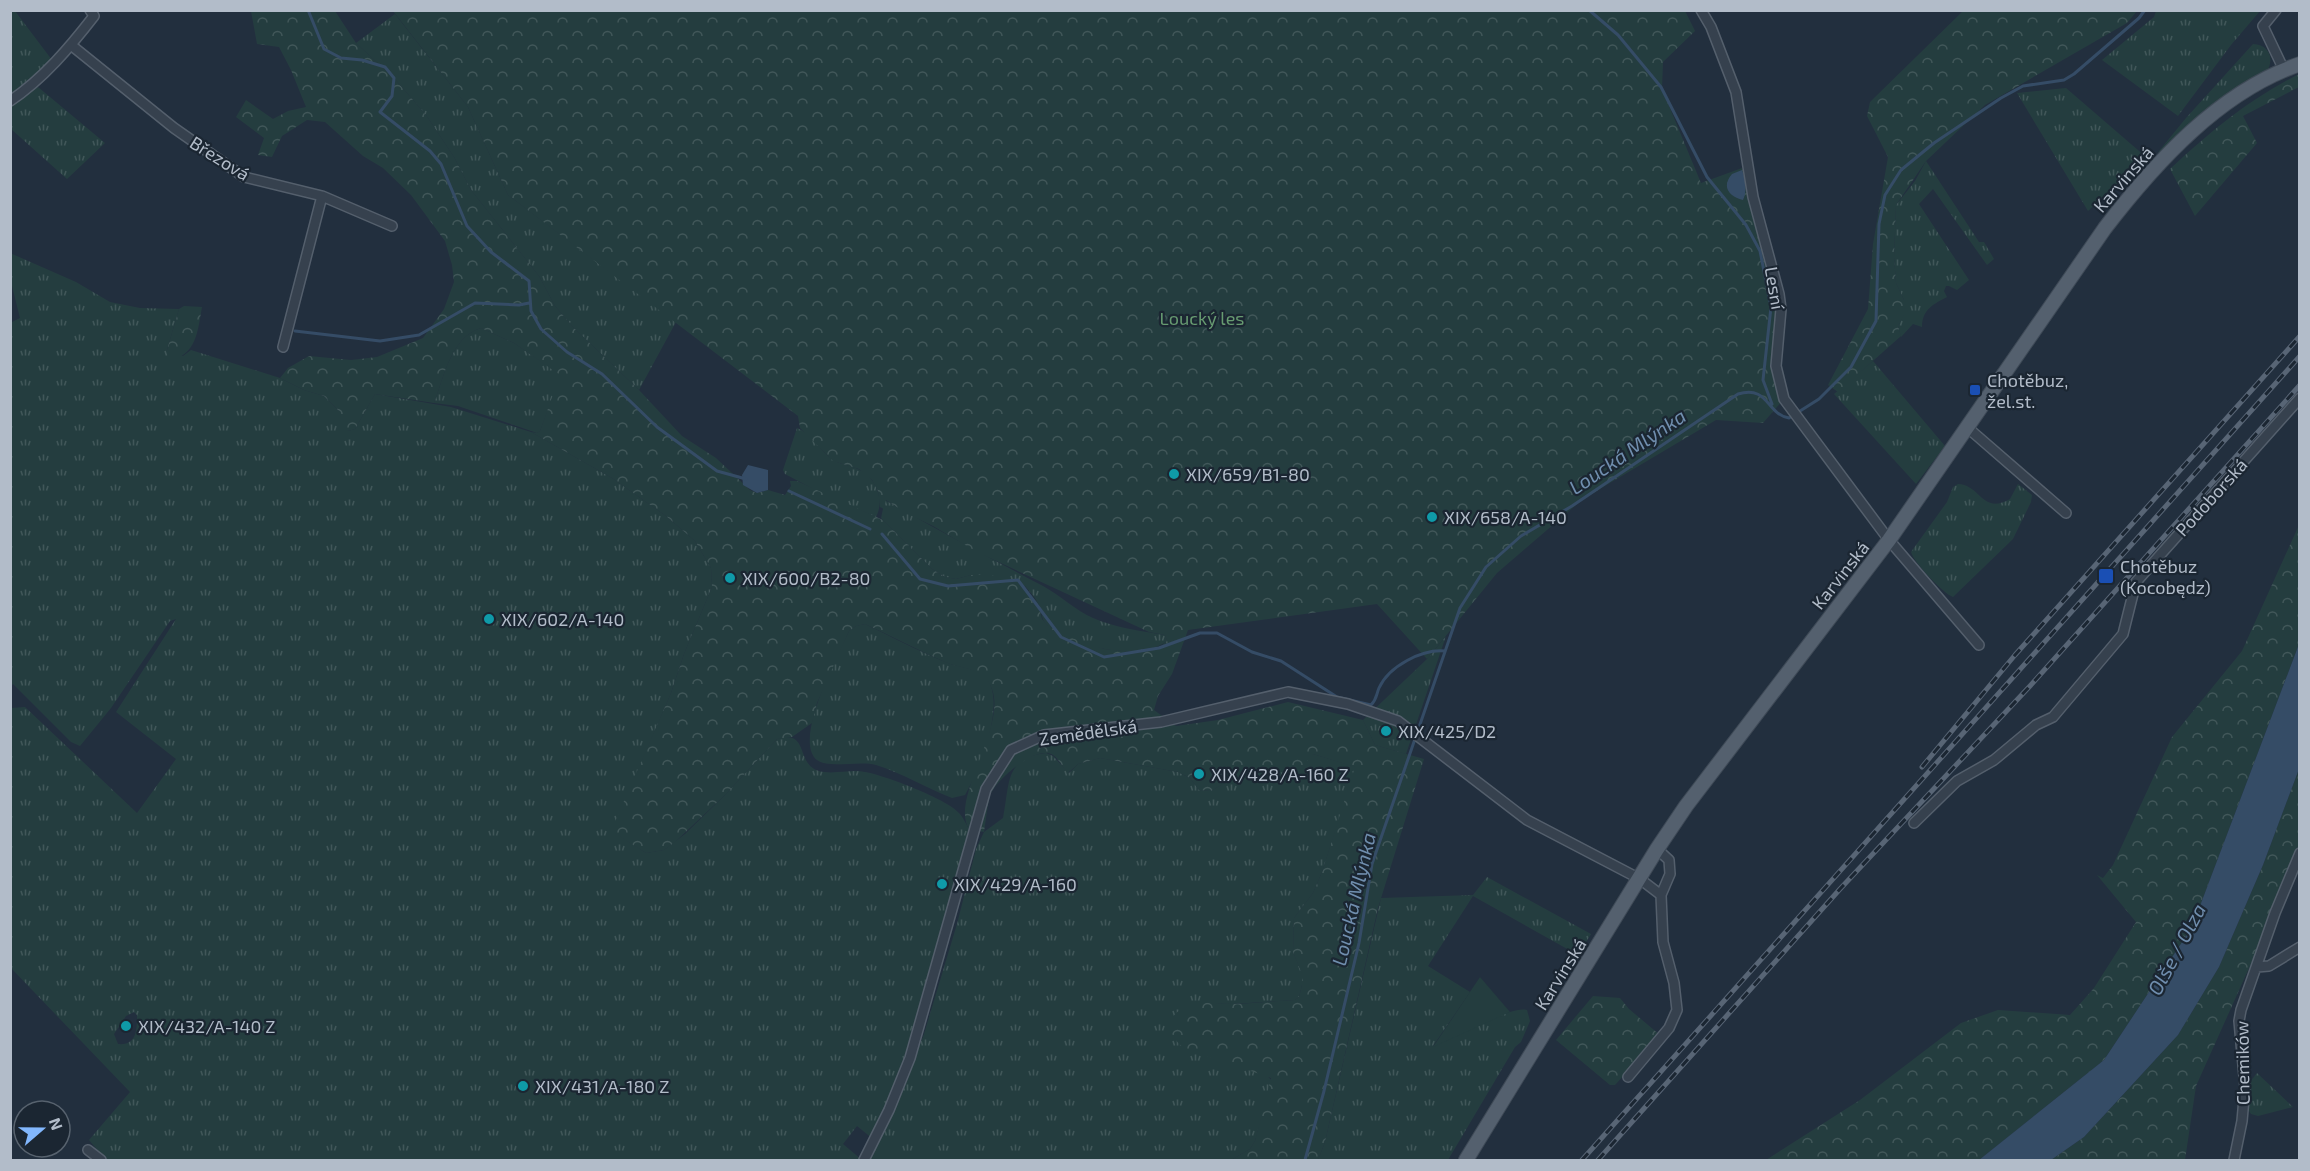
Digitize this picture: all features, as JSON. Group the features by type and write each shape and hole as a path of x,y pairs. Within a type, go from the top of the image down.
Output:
{"main road":[{"name":"Karvinská","path":"1466,1161 1657,849 1723,756 1889,540 2105,228 2142,182 2176,146 2210,116 2245,92 2284,70 2300,64"}],"street":[{"path":"10,101 32,84 71,45 93,16 90,10"},
{"name":"Lesní","path":"1701,10 1715,38 1736,92 1753,197 1779,294 1781,309 1776,366 1784,399 1889,540 1979,645"},
{"path":"2276,10 2263,26 2284,70"},
{"name":"Březová","path":"71,45 174,128 244,177 322,196 392,226"},
{"path":"284,348 322,196"},
{"name":"Podoborská","path":"1914,823 1957,781 1994,760 2036,725 2053,717 2123,634 2136,582 2300,399"},
{"path":"1968,428 2066,513"},
{"name":"Zemědělská","path":"864,1161 889,1110 910,1058 986,789 1011,750 1044,735 1161,722 1288,692 1348,704 1398,720 1527,820 1640,879 1661,894"},
{"path":"1628,1077 1669,1028 1677,1010 1674,983 1663,942 1661,894 1670,874 1669,860 1657,849"},
{"name":"Chemików","path":"2234,1161 2242,1121 2245,1088 2239,1021 2241,1010 2275,913 2300,853"},
{"path":"2257,967 2269,966 2300,947"},
{"path":"88,1150 101,1161"}],"green space":[{"path":"11,11 15,11 52,60 11,94"},
{"name":"Loucký les","path":"251,11 335,11 356,43 394,78 426,115 454,157 471,190 539,276 555,306 574,328 639,390 682,436 716,458 750,490 757,493 768,490 785,495 791,486 790,481 797,481 883,520 932,569 945,577 956,579 971,575 989,575 1019,581 1038,603 1042,619 1047,625 1072,638 1104,649 1134,652 1161,646 1167,641 1165,635 1149,632 977,552 886,500 884,509 880,507 878,491 872,480 859,469 833,461 800,428 798,416 508,195 468,107 393,11 1685,11 1695,31 1663,62 1662,89 1701,183 1742,168 1753,197 1779,294 1776,366 1784,399 1763,423 1716,420 1583,499 1497,573 1427,659 1377,604 1188,630 1172,674 1158,696 1154,710 1176,726 1218,720 1288,702 1363,720 1375,745 1424,759 1378,908 1325,1142 1318,1160 1231,1160 1250,1149 1255,1141 1271,1078 1184,1048 1176,1040 1170,1025 1176,1013 1192,1005 1242,1004 1295,1000 1299,997 1302,974 1293,952 1294,918 1313,893 1322,872 1355,767 1313,754 1301,768 1260,777 1233,778 1211,791 1199,790 1190,778 1178,772 1100,758 1078,764 1068,773 1053,755 1046,753 1027,759 1008,773 993,789 984,832 969,829 965,814 967,796 990,730 994,709 993,691 979,673 945,662 865,624 849,631 817,703 812,723 792,737 777,739 725,795 675,842 664,850 646,853 611,831 671,693 684,654 712,587 711,568 695,541 666,516 612,478 531,432 540,431 560,375 514,343 481,328 462,340 456,349 445,370 434,403 375,394 355,429 348,431 340,427 339,411 324,396 304,390 280,378 288,368 309,356 351,360 377,357 423,338 444,309 454,282 445,241 411,195 383,168 363,156 325,122 307,120 282,136 272,157 258,155 264,138 236,117 246,100 273,119 288,111 306,107 279,47 257,44"},
{"path":"1963,11 2137,11 2127,23 1985,105 1926,161 1896,205 1894,257 1896,283 1904,300 1904,315 1898,326 1901,336 1838,392 1828,385 1868,309 1873,244 1888,157 1867,116 1870,102"},
{"path":"2156,11 2260,11 2231,45 2178,116 2102,60 2154,17"},
{"path":"395,14 468,107 508,195 676,322 639,390 574,328 555,306 539,276 471,190 454,157 426,115 394,78 356,43"},
{"path":"2253,44 2263,47 2269,54 2270,63 2266,73 2156,158 2186,118"},
{"path":"2299,74 2299,87 2243,116 2257,143 2195,216 2170,169 2231,117 2263,94"},
{"path":"38,87 105,143 67,179 11,129 11,106"},
{"path":"2066,88 2146,157 2088,211 2017,93"},
{"path":"1926,161 1979,242 1984,242 1994,259 1987,265 1933,189 1919,204 1969,280 1957,290 1946,286 1944,291 1947,297 1926,311 1922,327 1913,324 1901,337 1898,326 1904,314 1904,300 1896,283 1894,257 1896,205 1915,181"},
{"path":"10,253 76,282 110,302 140,308 179,309 167,350 183,356 191,350 280,378 304,390 324,396 339,411 348,431 355,429 375,394 451,407 531,432 612,478 666,516 695,541 711,568 712,587 684,654 671,693 612,831 646,853 664,850 685,834 777,739 787,737 798,743 807,762 819,771 860,771 874,774 929,795 959,813 969,829 965,853 916,1029 873,1139 857,1126 843,1144 862,1160 106,1160 89,1140 130,1092 11,968 11,708 25,707 137,813 176,759 116,712 176,619 170,621 111,708 80,746 71,742 13,684 11,687 10,323 20,318 11,282","holes":["134,1012 137,1015 135,1036 129,1042 118,1044 114,1034 126,1016"]},
{"path":"184,306 202,307 198,331 192,344 183,355 176,359 168,357 167,350 179,309"},
{"path":"481,328 514,343 561,375 540,431 537,433 458,406 434,403 445,370 456,349 462,340"},
{"path":"1873,361 1945,446 1916,484 1834,394"},
{"path":"797,428 810,437 831,459 858,469 870,477 879,496 879,510 876,517 785,474 783,470"},
{"path":"1958,484 1972,489 1987,502 1993,504 2010,499 2018,484 2032,495 2031,502 2013,539 1953,597 1930,578 1911,552 1947,502 1953,487"},
{"path":"885,500 1043,586 1086,615 1120,627 1165,635 1167,641 1141,650 1124,651 1090,646 1059,634 1048,626 1038,602 1025,586 971,575 956,579 945,577 932,569 881,518"},
{"path":"2299,525 2299,644 2192,927 2104,1060 1979,1160 1766,1160 1860,1100 1961,1023 1998,1010 2070,1015 2094,988 2136,922 2097,875 2103,878 2113,865 2172,737 2242,651"},
{"path":"865,624 938,659 971,669 983,675 991,685 994,699 989,734 978,769 965,795 952,798 876,765 822,763 817,760 811,750 810,735 814,716 828,677 849,631"},
{"path":"1446,636 1406,754 1375,745 1363,720 1427,659"},
{"path":"1046,753 1053,756 1069,773 1078,764 1100,758 1178,772 1190,778 1199,790 1211,791 1233,778 1260,777 1313,754 1356,767 1322,872 1313,893 1294,918 1293,952 1302,973 1299,997 1295,1000 1232,1004 1201,1003 1272,1081 1255,1141 1250,1149 1231,1160 870,1160 894,1110 924,1034 957,924 976,849 984,832 1003,818 1011,775 1016,767 1023,760"},
{"path":"2299,769 2299,844 2258,948 2196,1086 2185,1160 2051,1160 2084,1137 2178,1035 2219,967 2263,865"},
{"path":"1487,877 1591,934 1578,955 1473,896 1428,966 1470,992 1433,1046 1495,1017 1527,1010 1530,1021 1521,1042 1515,1047 1448,1160 1318,1160 1325,1142 1381,898 1473,895"},
{"path":"1480,977 1510,1012 1433,1047"},
{"path":"1593,996 1620,998 1629,1009 1660,1035 1615,1085 1610,1085 1556,1040"},
{"path":"2257,1073 2293,1107 2258,1116 2251,1114 2249,1111 2250,1082"}],"water":[{"path":"1742,170 1745,185 1743,200 1730,193 1727,187 1732,174"},
{"path":"748,465 768,470 768,490 757,493 743,485 742,475"},
{"path":"2299,644 2299,769 2263,865 2219,967 2178,1035 2084,1137 2051,1160 1979,1160 2104,1060 2192,927"}],"waterway":[{"path":"308,10 324,49 341,58 362,60 385,67 394,78 392,96 380,112 430,151 441,164 467,226 491,252 529,281 531,311 541,329 567,352 602,374 657,427 717,471 746,479"},
{"path":"1589,10 1618,35 1661,87 1707,177 1746,225 1760,251 1771,307 1763,380 1772,404"},
{"name":"Loucká Mlýnka","path":"1305,1160 1359,943 1372,864 1460,608 1486,567 1521,536 1572,506 1738,394 1756,393 1781,415 1789,418 1819,399 1851,367 1876,321 1879,224 1885,195 1901,170 1934,143 2001,98 2023,86 2064,80 2074,74 2139,18 2145,10"},
{"path":"295,331 380,341 419,335 475,303 519,305 529,303"},
{"path":"789,491 870,529"},
{"path":"882,534 920,579 948,586 1018,580 1061,637 1104,657 1159,648 1200,633 1217,633 1252,652 1281,661 1337,697 1371,705 1384,680 1398,666 1426,653 1445,651"}],"railway":[{"path":"1922,767 2015,655 2300,336"},
{"path":"1582,1160 2300,356"},
{"path":"1598,1160 1840,889 2030,686 2300,385"}],"place":[{"name":"Chotěbuz, žel.st.","path":"1975,390"},
{"name":"XIX/659/B1-80","path":"1174,474"},
{"name":"XIX/658/A-140","path":"1432,517"},
{"name":"Chotěbuz (Kocobędz)","path":"2106,576"},
{"name":"XIX/600/B2-80","path":"730,578"},
{"name":"XIX/602/A-140","path":"489,619"},
{"name":"XIX/425/D2","path":"1386,731"},
{"name":"XIX/428/A-160 Z","path":"1199,774"},
{"name":"XIX/429/A-160","path":"942,884"},
{"name":"XIX/432/A-140 Z","path":"126,1026"},
{"name":"XIX/431/A-180 Z","path":"523,1086"}],"water label":[{"name":"Olše / Olza","path":"2176,949"}]}
